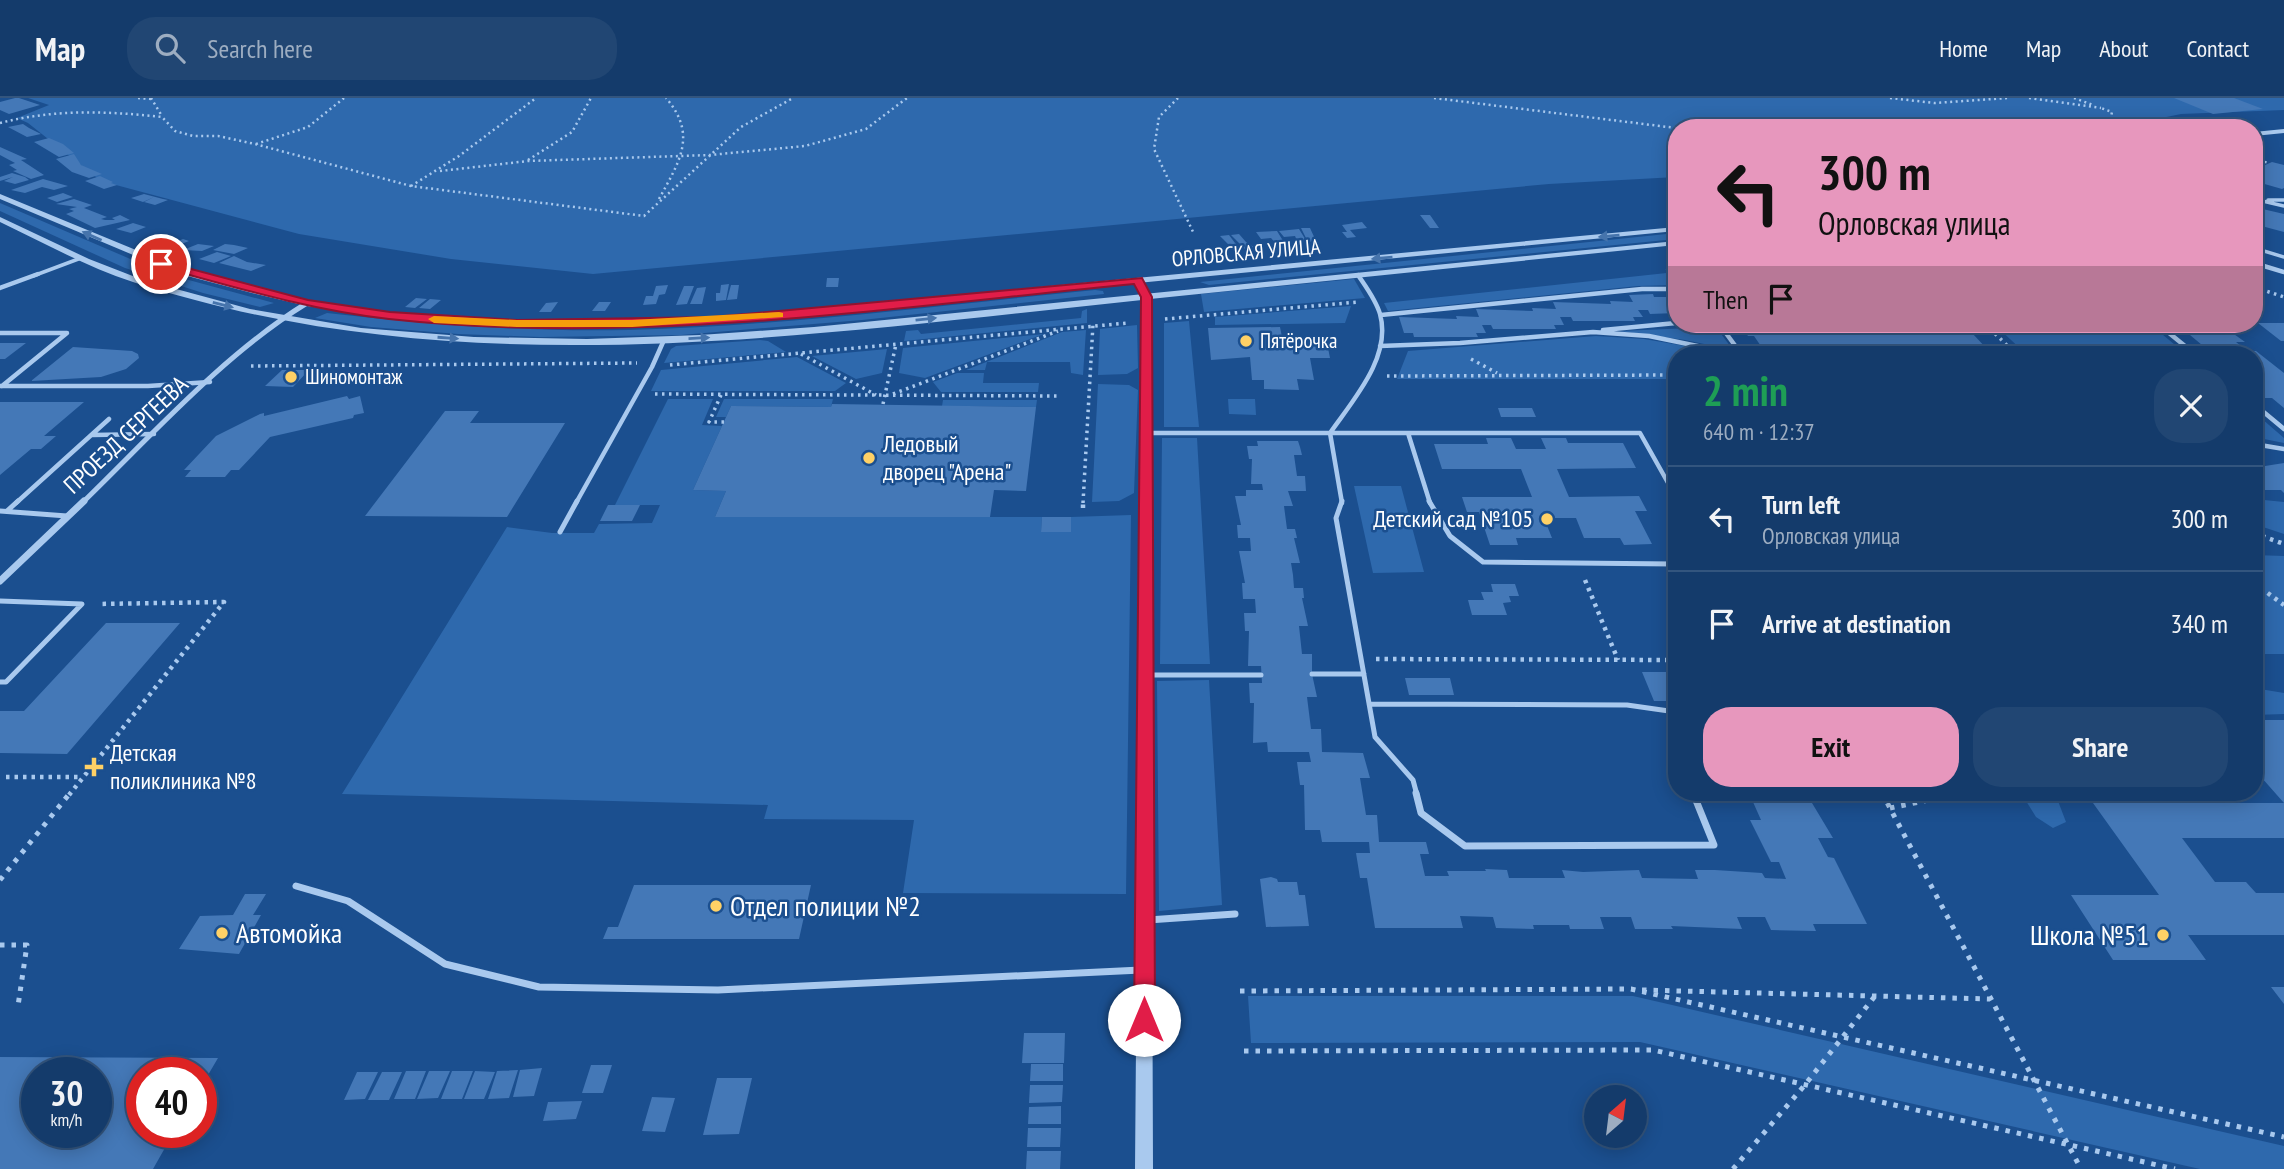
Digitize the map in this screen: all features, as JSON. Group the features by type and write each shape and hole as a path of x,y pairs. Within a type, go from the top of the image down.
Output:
{"street":[{"path":"2263,133 2284,131"},
{"name":"ОРЛОВСКАЯ УЛИЦА","path":"0,196 179,271 307,303 438,319 517,324 632,324 726,320 1668,230"},
{"name":"ОРЛОВСКАЯ УЛИЦА","path":"3,222 138,282 281,319 368,332 538,341 664,340 901,321 1668,244"},
{"path":"2263,266 2284,272"},
{"path":"1138,281 1146,297 1144,1169"},
{"name":"ПРОЕЗД СЕРГЕЕВА","path":"0,581 222,369 281,319 307,303"}],"lane":[{"path":"2263,199 2284,200"},
{"path":"2263,201 2284,206"},
{"path":"2263,251 2284,257"},
{"path":"0,288 81,258"},
{"path":"1358,275 1381,315 1380,346 1374,368 1330,433 1342,503 1336,518 1375,737 1413,780 1421,813 1465,845 1714,845 1696,801"},
{"path":"1381,315 1642,289 1668,289"},
{"path":"1380,346 1593,332 1668,323"},
{"path":"1593,332 1649,336 1698,346"},
{"path":"0,333 67,333 1,386"},
{"path":"2169,333 2185,346"},
{"path":"561,532 652,367 664,340"},
{"path":"1,386 148,386 210,382"},
{"path":"2263,412 2284,429"},
{"path":"3,511 109,419"},
{"path":"1146,433 1640,433 1668,482"},
{"path":"1408,433 1426,497 1450,536 1483,562 1668,564"},
{"path":"92,435 154,434"},
{"path":"2263,446 2284,449"},
{"path":"3,511 67,516"},
{"path":"0,601 82,604"},
{"path":"0,682 6,682 82,604"},
{"path":"1146,675 1261,674"},
{"path":"1312,674 1364,674"},
{"path":"1369,704 1627,705 1668,711"},
{"path":"296,886 348,901 444,964 539,988 718,990 1145,970"},
{"path":"1145,921 1235,915"}],"path":[{"path":"138,98 152,99 162,117 175,131 255,144 411,186 644,216 741,127 793,98"},
{"path":"255,144 307,127 344,98"},
{"path":"411,186 440,171 484,134 536,98"},
{"path":"527,160 572,132 591,98"},
{"path":"657,203 684,147 685,125 666,98"},
{"path":"440,171 527,160 710,155 805,146 866,130 907,98"},
{"path":"1178,98 1159,117 1154,149 1194,234"},
{"path":"1434,98 1668,127"},
{"path":"1890,98 1908,102 1966,102 2008,98"},
{"path":"2029,98 2101,108"},
{"path":"2074,98 2112,112 2111,119"},
{"path":"0,123 30,114 85,109 162,117"},
{"path":"2263,161 2269,163"},
{"path":"2263,291 2284,297"},
{"path":"1083,508 1094,317"},
{"path":"888,395 1066,328"},
{"path":"1994,333 2007,346"},
{"path":"883,404 888,395 896,344"},
{"path":"800,353 876,395"},
{"path":"222,369 255,366 641,362 652,367"},
{"path":"1368,376 1668,375"},
{"path":"636,394 1060,396"},
{"path":"721,395 709,422 724,422"},
{"path":"2263,536 2284,544"},
{"path":"1578,563 1618,660"},
{"path":"2263,590 2284,605"},
{"path":"0,880 224,603 82,604"},
{"path":"1361,659 1668,660"},
{"path":"6,777 83,777"},
{"path":"1886,801 2081,1169"},
{"path":"1890,808 1924,801"},
{"path":"0,945 27,945 18,1006"},
{"path":"1240,991 1631,989 1991,999"},
{"path":"1631,989 2284,1137"},
{"path":"1733,1169 1876,996"},
{"path":"1244,1051 1653,1050 2175,1169"}],"shaded area":[{"path":"28,98 2284,98 2284,110 2181,114 2157,119 1668,119 1668,177 1549,184 593,274 451,259 299,234 101,181 28,123 17,118 49,105"},
{"path":"0,203 163,273 274,303 260,307 203,293 125,268 0,211"},
{"path":"1668,234 1668,240 1209,285 1200,282"},
{"path":"1668,273 1668,285 1388,311 1384,303"},
{"path":"1354,279 1365,298 1204,312 1201,294"},
{"path":"1103,291 1104,294 862,320 681,335 540,337 458,334 371,327 315,318 327,313 478,327 553,330 687,328 804,320"},
{"path":"1351,306 1345,323 1215,325 1215,317"},
{"path":"1087,309 1087,323 904,341 906,331 918,330 921,334 1081,318 1082,311"},
{"path":"1189,321 1199,427 1164,427 1164,323"},
{"path":"1137,325 1138,368 1127,374 1098,375 1100,329"},
{"path":"1668,329 1668,333 1720,333 1730,346 1714,346 1619,331"},
{"path":"1086,330 1083,375 1071,373 1070,362 987,362 985,370 966,370 1062,332"},
{"path":"2004,333 2161,333 2176,346 2017,346"},
{"path":"1044,334 925,378 899,373 903,348"},
{"path":"1596,336 1644,339 1685,346 1668,346 1668,379 1397,379 1408,351"},
{"path":"768,341 786,352 664,363 671,349 676,346"},
{"path":"887,349 882,373 856,379 812,356"},
{"path":"797,357 846,383 835,391 651,391 661,370"},
{"path":"957,373 984,373 983,383 1039,383 1038,392 941,392 933,382"},
{"path":"1098,384 1129,385 1138,390 1134,493 1119,501 1092,502"},
{"path":"668,399 713,399 702,425 722,426 693,490 726,491 715,517 1042,517 1041,532 1070,532 1071,517 1131,515 1126,894 903,893 914,820 764,819 768,805 342,794 507,527 552,533 594,533 599,524 652,523 660,505 615,505"},
{"path":"724,399 833,399 831,407 731,406 726,417 716,417"},
{"path":"1228,399 1255,399 1256,415 1229,414"},
{"path":"943,400 1037,400 1036,407 942,406"},
{"path":"2263,420 2284,438 2284,443 2263,439"},
{"path":"1162,438 1197,438 1210,664 1160,664"},
{"path":"1354,486 1401,486 1424,572 1373,573"},
{"path":"2263,500 2284,502 2284,534 2263,527"},
{"path":"2263,555 2284,556 2284,654 2263,654"},
{"path":"1209,680 1222,905 1159,911 1157,681"},
{"path":"2263,690 2284,693 2284,714 2263,715"},
{"path":"2026,801 2058,801 2066,822 2053,828 2036,817"},
{"path":"1248,996 1633,996 2284,1146 2284,1169 2200,1169 1640,1042 1251,1043"}],"building":[{"path":"15,98 40,105 9,114 0,110 0,102"},
{"path":"2174,98 2234,98 2263,109 2213,114"},
{"path":"23,124 41,134 27,137 8,127"},
{"path":"49,138 74,153 59,157 34,142"},
{"path":"0,147 27,159 21,160 44,175 31,179 13,171 17,170 9,165 15,163 0,155"},
{"path":"74,154 81,165 102,174 89,178 72,172 56,159"},
{"path":"2272,162 2284,165 2284,188 2263,184 2263,166"},
{"path":"12,173 29,180 15,184 4,181 13,177 0,181 0,177"},
{"path":"100,176 117,185 104,189 85,181"},
{"path":"43,179 68,186 54,190 42,187 25,193 11,190"},
{"path":"63,193 73,197 57,202 47,198"},
{"path":"144,194 168,200 155,205 144,202 154,197 143,202 131,198"},
{"path":"74,199 92,205 84,208 107,217 101,219 115,220 112,218 120,215 130,220 95,228 66,214 74,211 69,209 77,207 56,204"},
{"path":"2263,209 2284,214 2284,232 2263,226"},
{"path":"1420,215 1430,215 1439,228 1430,228"},
{"path":"1362,222 1367,228 1350,230 1356,237 1347,238 1342,232 1347,232 1342,225"},
{"path":"133,223 146,227 131,233 116,229"},
{"path":"1301,228 1310,228 1316,241 1308,242"},
{"path":"1299,229 1307,242 1298,243 1295,236 1284,237 1279,231"},
{"path":"1277,231 1285,244 1277,245 1271,238 1261,239 1256,232"},
{"path":"1239,234 1254,247 1245,249 1231,235"},
{"path":"1229,235 1242,248 1233,249 1220,236"},
{"path":"183,239 189,241 159,253 153,251"},
{"path":"198,244 214,246 202,251 183,250"},
{"path":"225,244 248,248 234,254 213,250"},
{"path":"217,252 231,256 214,263 199,259"},
{"path":"234,256 247,262 266,265 251,271 219,263"},
{"path":"827,278 839,278 838,287 826,287"},
{"path":"729,284 726,300 716,301 716,293 720,293 721,285"},
{"path":"668,285 665,294 659,295 656,304 643,305 646,296 653,296 656,286"},
{"path":"731,285 739,285 737,299 727,300"},
{"path":"684,286 694,286 687,304 676,305"},
{"path":"706,287 702,304 690,304 697,288"},
{"path":"1653,294 1654,297 1668,297 1668,313 1650,314 1648,310 1638,310 1643,317 1633,317 1635,321 1573,321 1571,317 1560,317 1564,325 1554,325 1556,329 1493,329 1491,325 1482,325 1486,333 1476,333 1478,337 1414,337 1413,333 1404,333 1399,317 1457,319 1456,316 1479,317 1476,309 1533,311 1532,308 1556,309 1553,302 1633,302 1629,295"},
{"path":"416,298 427,299 415,308 405,307"},
{"path":"430,299 441,300 430,309 419,308"},
{"path":"558,302 551,312 539,312 546,303"},
{"path":"599,302 611,302 605,311 592,311"},
{"path":"2263,323 2284,323 2284,341 2263,327"},
{"path":"1280,327 1282,337 1315,337 1317,348 1328,348 1330,358 1310,358 1314,380 1297,379 1299,390 1264,389 1264,380 1252,380 1250,357 1211,360 1208,328"},
{"path":"1746,333 1972,333 1984,346 1761,346 1754,336"},
{"path":"2194,333 2232,333 2245,342 2236,342 2241,346 2203,346 2190,335 2197,335"},
{"path":"0,343 26,343 5,359 0,359"},
{"path":"73,347 132,351 138,354 139,358 126,369 101,377 31,381"},
{"path":"2263,356 2284,373 2284,408 2272,398 2265,398"},
{"path":"282,370 309,370 293,387 265,386"},
{"path":"347,396 349,399 360,396 364,413 354,415 353,418 270,437 239,470 231,470 225,477 185,477 191,470 184,470 216,436 260,414 264,413 264,416"},
{"path":"0,402 84,402 44,436 56,436 41,449 31,449 0,475"},
{"name":"Ледовый дворец \"Арена\"","path":"832,404 1036,407 1026,491 994,490 990,517 715,517 726,491 693,490 731,406 831,407"},
{"path":"1498,408 1532,408 1536,417 1501,417"},
{"path":"445,411 479,411 470,423 565,423 507,517 365,516"},
{"path":"1486,438 1511,438 1516,449 1546,449 1541,438 1566,438 1568,443 1623,443 1636,468 1557,469 1569,497 1639,496 1647,511 1635,511 1652,544 1624,545 1620,538 1584,538 1576,518 1544,518 1552,538 1516,538 1518,545 1490,545 1479,512 1467,512 1462,497 1532,497 1521,469 1442,469 1434,444 1488,444"},
{"path":"1257,441 1298,441 1300,447 1302,455 1294,455 1297,476 1305,476 1306,491 1288,491 1293,506 1284,506 1287,529 1295,529 1297,538 1294,538 1300,563 1291,563 1294,588 1303,588 1302,598 1308,626 1299,626 1302,654 1312,654 1312,674 1317,697 1307,697 1311,729 1321,729 1322,752 1363,753 1370,778 1360,778 1366,815 1377,815 1379,842 1426,842 1429,854 1420,854 1425,876 1449,876 1447,871 1486,871 1485,869 1507,870 1509,878 1565,878 1562,870 1639,870 1642,878 1698,879 1695,870 1715,870 1762,873 1765,878 1786,879 1779,862 1771,862 1750,820 1761,820 1753,801 1811,801 1833,838 1818,838 1828,857 1834,858 1867,924 1813,924 1816,931 1771,930 1765,917 1737,917 1742,929 1671,926 1673,929 1635,929 1631,917 1600,917 1604,929 1533,925 1534,929 1496,928 1493,917 1460,916 1463,928 1375,928 1367,878 1360,878 1356,853 1370,853 1369,842 1322,842 1320,830 1305,830 1304,785 1300,785 1297,762 1311,762 1309,752 1268,752 1267,742 1253,743 1254,703 1250,703 1249,683 1262,683 1261,666 1248,666 1249,631 1245,631 1244,613 1256,613 1255,599 1243,599 1242,583 1245,583 1239,551 1251,551 1250,538 1238,538 1237,525 1241,525 1235,496 1246,496 1246,490 1263,490 1262,484 1251,484 1252,459 1249,459 1247,446 1258,446"},
{"path":"2284,463 2284,493 2281,490 2263,490 2263,464 2265,466"},
{"path":"608,505 640,505 632,521 600,521"},
{"path":"1042,517 1071,517 1071,532 1041,532"},
{"path":"1491,584 1515,584 1519,596 1509,596 1511,602 1503,603 1507,615 1472,615 1468,600 1484,600 1481,592 1493,592"},
{"path":"106,623 180,623 67,754 0,753 0,711 24,711"},
{"path":"1642,672 1668,672 1668,701 1654,701"},
{"path":"1405,678 1450,678 1454,695 1409,695"},
{"path":"2263,720 2284,720 2284,803 2263,779"},
{"path":"2093,803 2284,803 2284,838 2182,838 2215,882 2246,882 2256,893 2284,893 2284,935 2188,935 2206,960 2113,960 2071,895 2159,895"},
{"path":"1271,877 1278,882 1297,882 1299,895 1305,895 1309,926 1266,927 1260,879"},
{"name":"Отдел полиции №2","path":"634,885 811,885 799,939 603,939 608,927 618,927"},
{"path":"245,894 266,894 253,915 261,915 239,954 179,949 200,916 233,915"},
{"path":"2271,987 2284,987 2284,1004"},
{"path":"1024,1033 1065,1033 1064,1063 1022,1063"},
{"path":"0,1057 21,1057 21,1148 112,1148 112,1058 126,1058 126,1148 165,1148 153,1169 0,1169"},
{"path":"1031,1064 1063,1064 1063,1081 1030,1081"},
{"path":"591,1065 612,1065 603,1093 582,1093"},
{"path":"542,1068 534,1096 513,1097 520,1070"},
{"path":"518,1070 509,1098 488,1099 497,1071"},
{"path":"406,1071 426,1071 415,1099 394,1099"},
{"path":"429,1071 450,1071 438,1098 417,1099"},
{"path":"452,1071 473,1071 462,1099 441,1099"},
{"path":"475,1071 495,1072 484,1099 464,1099"},
{"path":"357,1072 378,1072 365,1099 344,1100"},
{"path":"382,1072 402,1072 389,1100 368,1100"},
{"path":"717,1078 752,1078 739,1134 703,1135"},
{"path":"1030,1085 1063,1085 1062,1102 1029,1103"},
{"path":"652,1097 675,1098 665,1132 642,1131"},
{"path":"582,1101 576,1119 543,1121 548,1102"},
{"path":"1061,1106 1061,1124 1028,1124 1029,1107"},
{"path":"1028,1128 1061,1128 1060,1147 1027,1147"},
{"path":"1027,1151 1061,1151 1060,1169 1026,1169"}],"slow traffic":[{"path":"434,319 517,324 632,324 779,315"}],"place":[{"name":"Пятёрочка","path":"1246,341"},
{"name":"Шиномонтаж","path":"291,377"},
{"name":"Ледовый дворец \"Арена\"","path":"869,458"},
{"name":"Детский сад №105","path":"1547,519"},
{"name":"Детская поликлиника №8","path":"94,767"},
{"name":"Отдел полиции №2","path":"716,906"},
{"name":"Автомойка","path":"222,933"},
{"name":"Школа №51","path":"2163,935"}],"route":[{"path":"161,264 179,271 307,303 390,315 517,324 713,321 1138,281 1146,297 1144,1020"}]}
